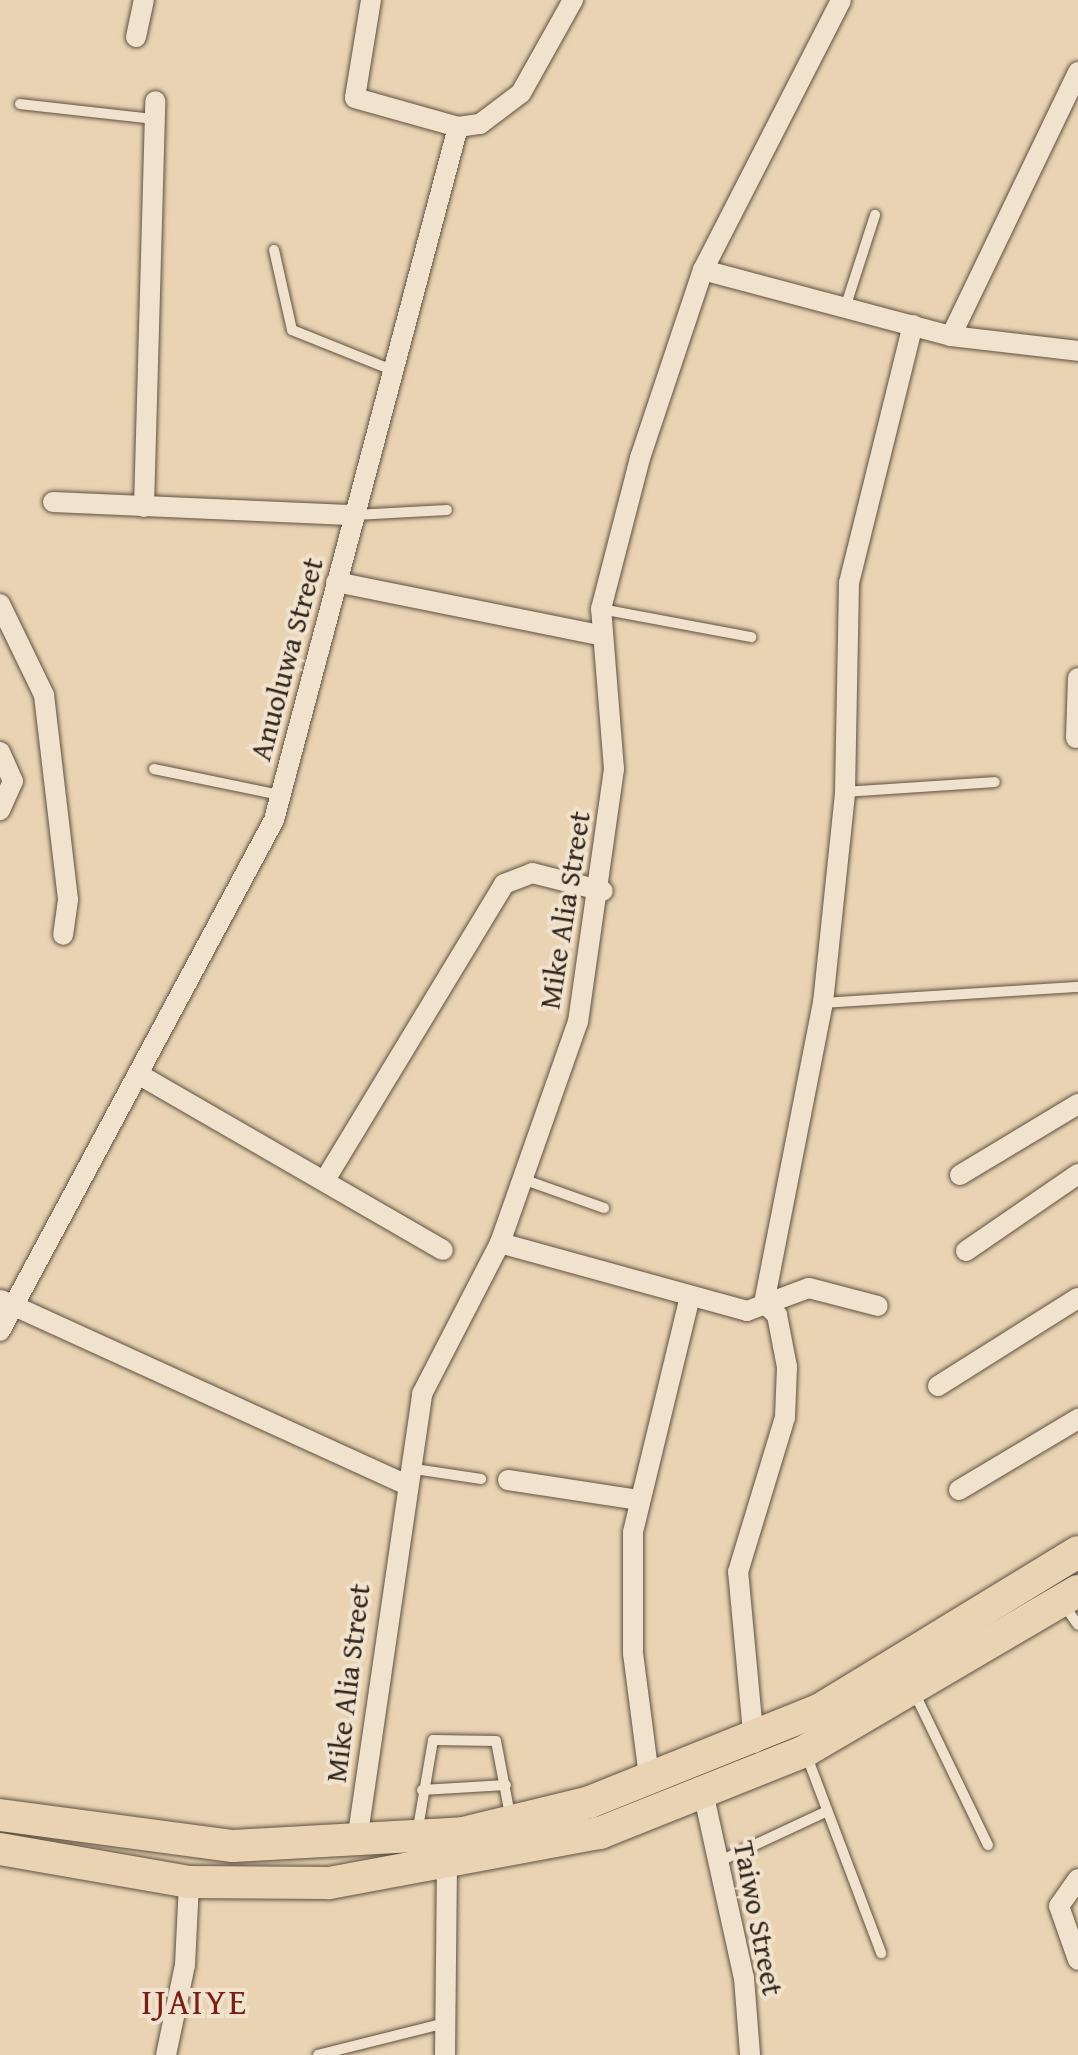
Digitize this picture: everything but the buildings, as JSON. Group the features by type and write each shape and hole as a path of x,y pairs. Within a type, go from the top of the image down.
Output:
{"highway":[{"path":"0,1814 233,1846 418,1837 510,1821 650,1784 754,1742 1078,1552"},
{"path":"0,1850 189,1882 329,1882 447,1866 600,1833 805,1752 1072,1606"}],"street":[{"path":"136,37 144,0"},
{"path":"371,0 355,98 458,127 480,124 521,93 572,0"},
{"name":"Mike Alia Street","path":"357,1840 406,1476 422,1394 500,1243 578,1022 603,891 614,769 600,634 601,609 704,270 841,0"},
{"path":"951,336 1078,72"},
{"path":"144,507 155,110"},
{"name":"Anuoluwa Street","path":"0,1331 6,1303 138,1074 281,795 458,127"},
{"path":"704,270 951,336 1078,351"},
{"path":"764,1304 823,1003 845,792 849,583 913,325"},
{"path":"53,502 356,515"},
{"path":"336,582 600,634"},
{"path":"0,604 44,694 68,900 63,935"},
{"path":"1076,738 1078,678"},
{"path":"0,752 13,781 0,810"},
{"path":"326,1180 504,884 532,874 603,891"},
{"path":"138,1074 443,1250"},
{"path":"960,1176 1078,1104"},
{"path":"966,1251 1078,1174"},
{"path":"500,1243 690,1301 746,1311 809,1288 878,1306"},
{"path":"938,1386 1078,1298"},
{"path":"650,1784 633,1652 639,1500 690,1301"},
{"path":"6,1303 406,1476"},
{"path":"754,1742 738,1572 785,1417 788,1368 776,1315 764,1304"},
{"path":"960,1490 1078,1419"},
{"path":"508,1480 639,1500"},
{"name":"Taiwo Street","path":"703,1792 750,2055"},
{"path":"445,2055 447,1866"},
{"path":"1078,1879 1059,1906 1078,1960"},
{"path":"166,2055 189,1882"}],"lane":[{"path":"20,104 155,110"},
{"path":"845,308 875,215"},
{"path":"274,250 292,330 392,370"},
{"path":"356,515 447,510"},
{"path":"601,609 751,637"},
{"path":"154,769 281,795"},
{"path":"845,792 996,782"},
{"path":"823,1003 1078,987"},
{"path":"525,1180 604,1208"},
{"path":"406,1476 481,1480"},
{"path":"913,1691 988,1845"},
{"path":"418,1837 422,1790 433,1740 496,1740 510,1821"},
{"path":"805,1752 823,1812 881,1954"},
{"path":"422,1790 506,1785"},
{"path":"718,1862 823,1812"},
{"path":"318,2055 446,2023"}],"district":[{"name":"IJAIYE","path":"195,2002"}]}
